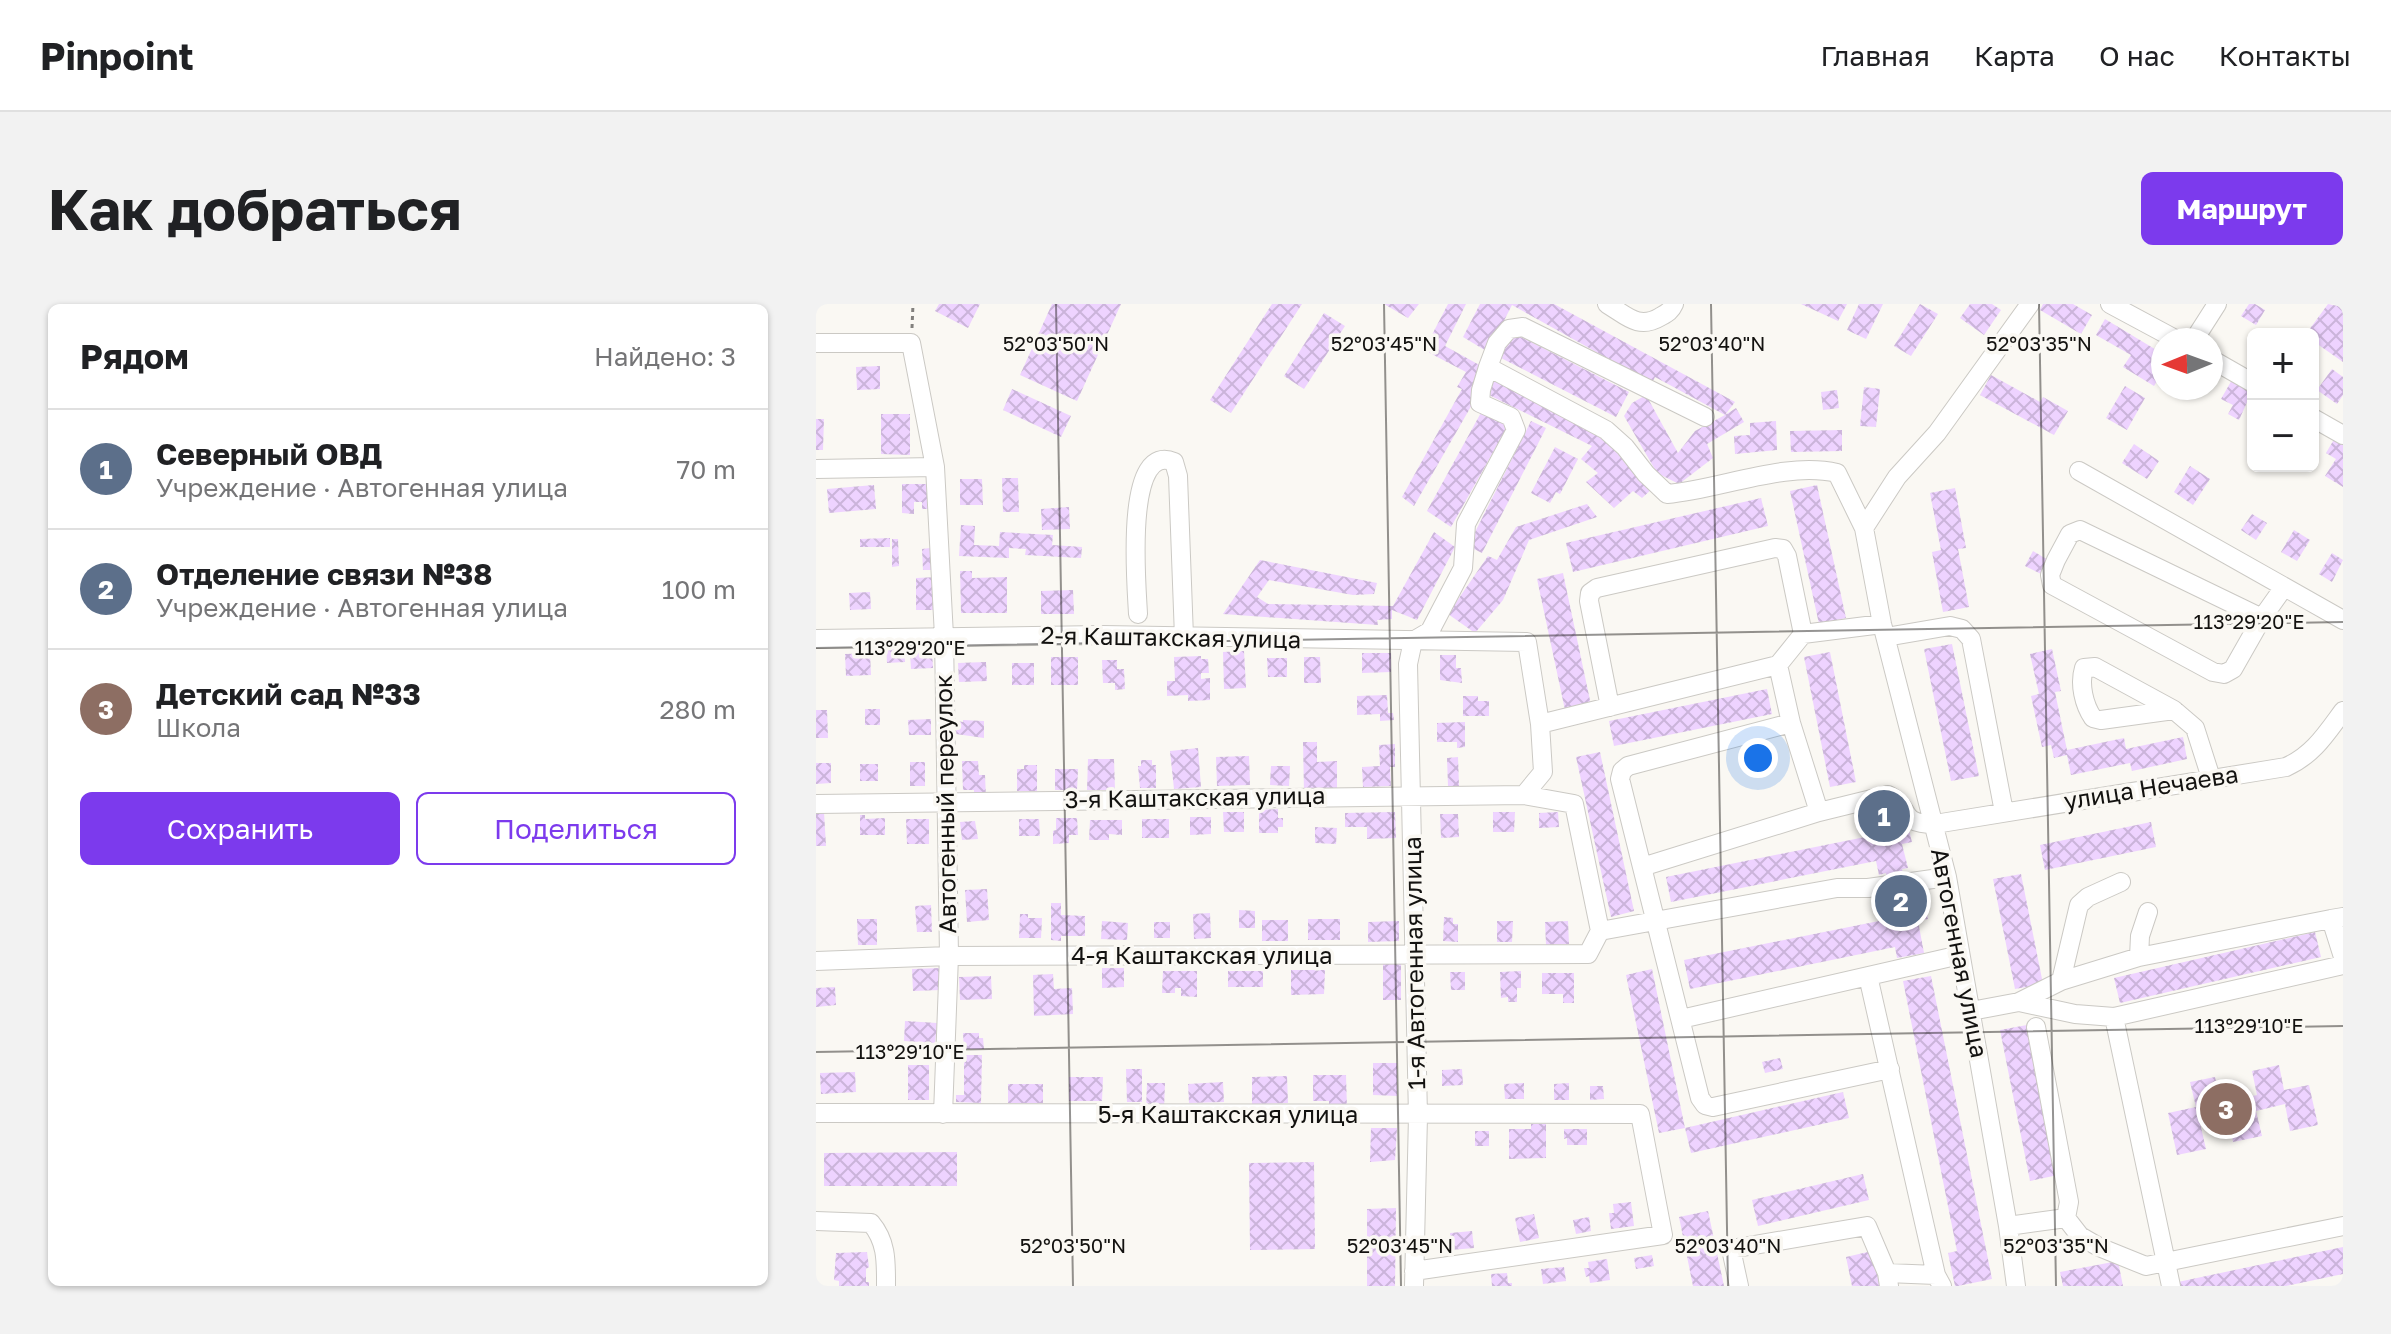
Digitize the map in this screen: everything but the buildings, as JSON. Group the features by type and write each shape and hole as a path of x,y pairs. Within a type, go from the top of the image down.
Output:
{"street":[{"path":"1607,304 1639,323 1649,324 1671,311 1674,304"},
{"path":"1864,528 1897,477 1937,433 2030,304"},
{"path":"2110,304 2155,328"},
{"path":"2202,328 2217,304"},
{"path":"1413,641 1430,631 1463,568 1466,524 1516,430 1511,417 1480,403 1481,390 1497,343 1509,329 1523,327 1705,417"},
{"path":"816,343 911,343"},
{"name":"Автогенный переулок","path":"911,343 935,467 944,636 949,956 943,1114"},
{"path":"2223,366 2247,380"},
{"name":"Автогенная улица","path":"1488,367 1606,430 1667,494 1699,491 1793,470 1817,468 1837,473 1864,528 1884,631 1947,877 2016,1286"},
{"path":"2319,421 2343,435"},
{"path":"1138,614 1138,494 1151,467 1158,460 1167,459 1174,462 1178,476 1184,637"},
{"path":"816,469 935,467"},
{"path":"2079,471 2343,620"},
{"path":"2262,618 2080,530 2070,534 2050,575 2052,585 2213,672 2224,674 2233,669 2284,587"},
{"path":"1610,707 1589,601 1590,593 1597,588 1775,548 1783,549 1803,634"},
{"path":"1524,795 1543,772 1540,724 1778,665 1803,634 1950,626 1962,629 1971,639 2004,812"},
{"name":"2-я Каштакская улица","path":"816,639 1184,637 1527,642 1540,724"},
{"name":"1-я Автогенная улица","path":"1413,641 1408,664 1418,1116 1414,1278"},
{"path":"1778,665 1791,723 1819,812"},
{"path":"2174,710 2101,720 2093,718 2080,679 2084,668 2095,667 2174,710 2195,728 2211,778"},
{"name":"улица Нечаева","path":"1935,824 2286,767 2304,759 2343,711"},
{"path":"1791,723 1628,766 1622,771 1620,779 1700,1098 1709,1106 1890,1069"},
{"name":"3-я Каштакская улица","path":"816,804 1524,795 1574,804 1600,931"},
{"path":"1642,867 1819,812 1888,795 1898,800 1905,816 1916,824 1935,824"},
{"path":"1600,931 1837,888 1868,888 1947,877"},
{"path":"2061,981 2079,905 2088,897 2121,882"},
{"path":"2139,957 2140,936 2148,912"},
{"path":"1971,1011 2019,1002 2061,981 2139,957 2337,918 2343,957"},
{"name":"4-я Каштакская улица","path":"816,961 949,956 1588,954 1600,931"},
{"path":"1681,1019 1960,955"},
{"path":"2019,1002 2075,1014 2114,1017 2343,965"},
{"path":"1739,1286 1731,1249 1867,1226 1888,1279 1939,1280 1868,976"},
{"path":"2114,1017 2171,1286"},
{"path":"2036,1027 2069,1202 2066,1218 2080,1236 2146,1266 2343,1226"},
{"name":"5-я Каштакская улица","path":"816,1113 1640,1114 1663,1235 1414,1278"},
{"path":"2008,1226 2066,1218"},
{"path":"816,1221 871,1223 881,1235 886,1257 886,1286"}],"path":[{"path":"911,343 913,304"}],"place":[{"name":"Северный ОВД","path":"1884,816"},
{"name":"Отделение связи №38","path":"1901,901"},
{"name":"Детский сад №33","path":"2226,1109"}]}
